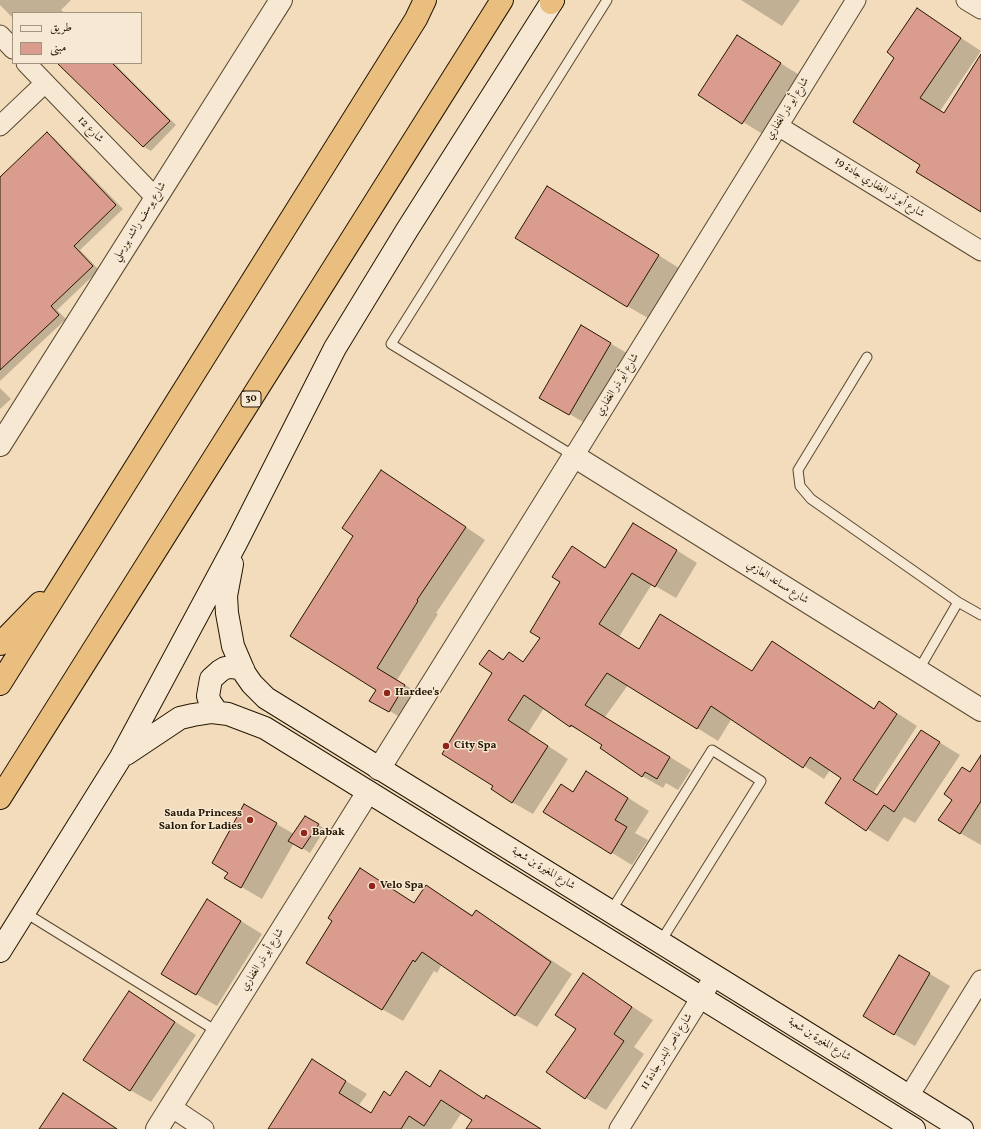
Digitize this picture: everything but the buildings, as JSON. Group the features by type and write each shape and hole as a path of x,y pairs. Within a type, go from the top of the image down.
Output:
{"highway":[{"name":"30","path":"0,798 502,0"},
{"path":"0,684 423,6"},
{"path":"0,644 72,569"}],"main road":[{"name":"شارع يوسف راشد بورسلي","path":"0,445 155,197 281,0"},
{"path":"0,951 121,758 236,543 336,348 408,230 552,1"},
{"name":"شارع مساعد العازمي","path":"574,456 981,710"},
{"name":"شارع أبو ذر الغفاري","path":"379,769 574,456"},
{"name":"شارع المغيرة بن شعبة","path":"236,543 226,596 227,613 233,646 243,670 252,684 266,698 379,769 661,941 962,1129"},
{"path":"217,712 208,696 211,679 225,668 243,670"},
{"path":"121,758 180,718 217,712 246,720 265,728 914,1129"},
{"name":"شارع أبو ذر الغفاري","path":"158,1129 368,792"}],"street":[{"name":"شارع أبو ذر الغفاري","path":"574,456 856,0"},
{"path":"966,0 981,9"},
{"path":"0,35 12,48"},
{"name":"شارع 12","path":"27,64 155,197"},
{"path":"0,126 45,83"},
{"name":"شارع أبو ذر الغفاري جادة 19","path":"778,126 981,251"},
{"name":"شارع ناصر البدر جادة 11","path":"619,1129 715,975"},
{"path":"909,1096 981,980"},
{"path":"171,1107 204,1129"}],"lane":[{"path":"574,456 391,344 607,0"},
{"path":"867,357 798,470 800,486 811,499 958,602 981,615"},
{"path":"918,671 958,602"},
{"path":"611,911 712,750 761,781 661,941"},
{"path":"24,912 218,1032"}],"place":[{"name":"Hardee's","path":"387,693"},
{"name":"City Spa","path":"446,746"},
{"name":"Sauda Princess Salon for Ladies","path":"250,820"},
{"name":"Babak","path":"304,833"},
{"name":"Velo Spa","path":"372,886"}]}
